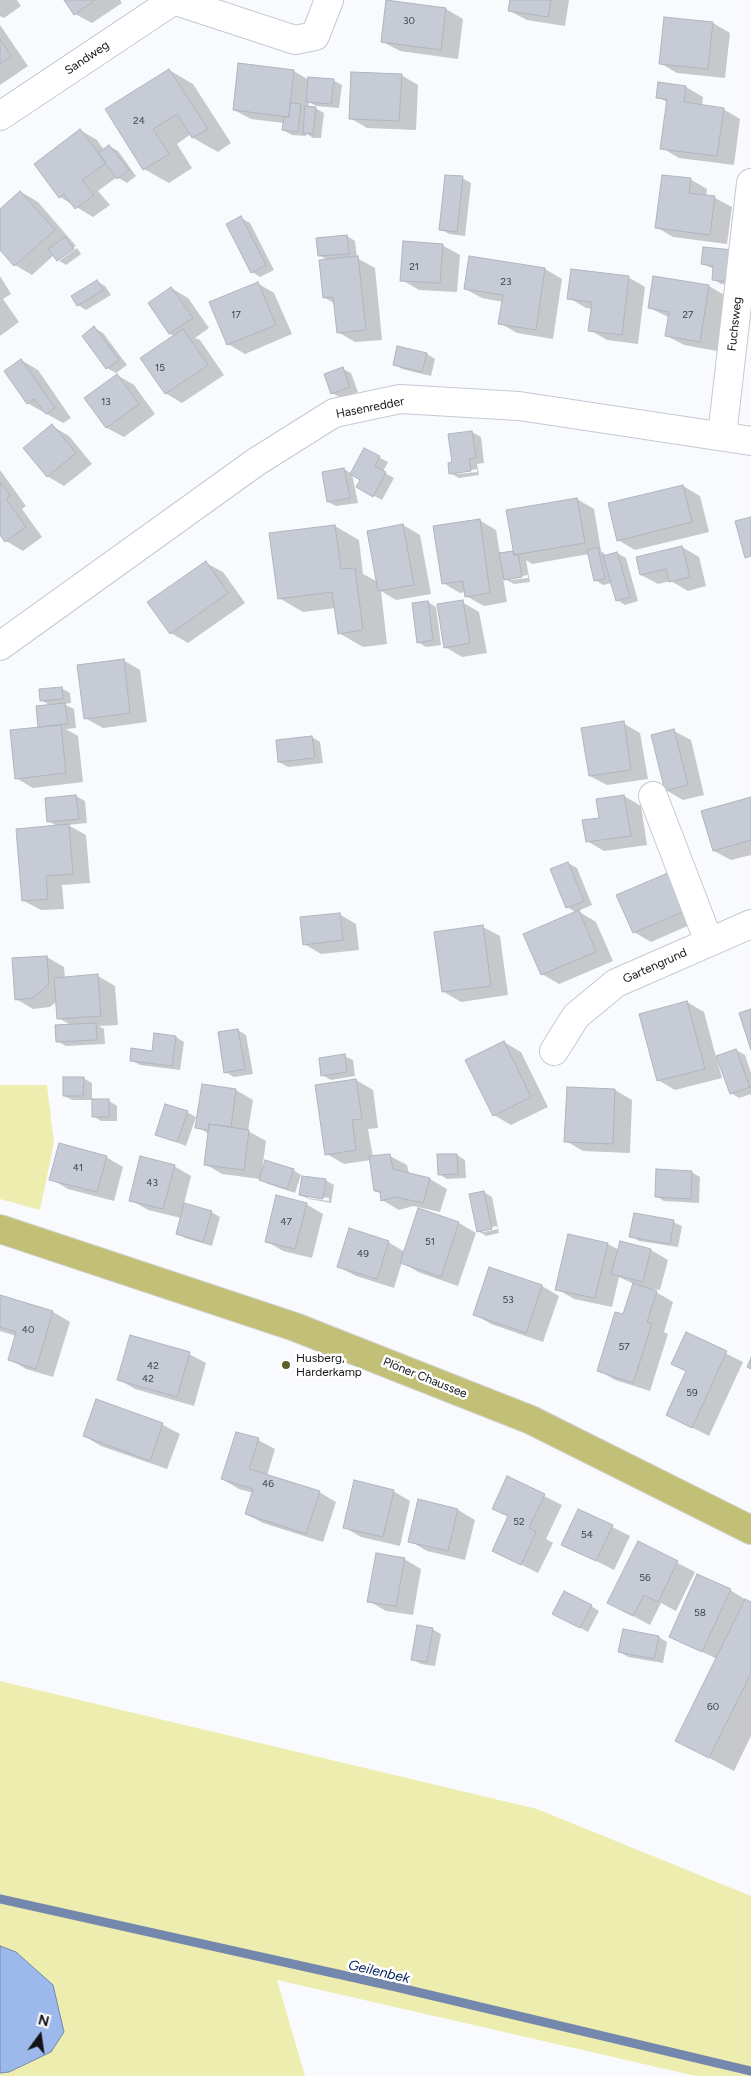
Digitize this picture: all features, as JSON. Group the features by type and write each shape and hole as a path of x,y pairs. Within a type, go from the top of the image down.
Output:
{"main road":[{"name":"Plöner Chaussee","path":"0,1229 295,1326 532,1420 751,1530"}],"street":[{"name":"Sandweg","path":"0,116 174,0 295,40 315,36 329,0"},
{"name":"Fuchsweg","path":"722,436 751,183"},
{"name":"Hasenredder","path":"0,646 256,462 334,413 400,399 518,406 751,441"},
{"path":"653,796 709,942"},
{"name":"Gartengrund","path":"554,1051 576,1016 616,983 751,924"}],"shaded area":[{"path":"0,1085 47,1085 54,1143 40,1210 0,1199"},
{"path":"0,1681 537,1809 751,1896 751,2076 696,2076 277,1980 305,2076 0,2076"}],"water":[{"path":"0,1946 16,1952 53,1985 64,2032 51,2052 9,2072 0,2073"}],"building":[{"path":"64,0 95,0 74,15"},
{"path":"386,0 446,8 441,50 381,42"},
{"path":"510,0 551,0 548,17 508,11"},
{"path":"664,17 713,22 708,69 659,64"},
{"path":"0,39 11,56 0,64"},
{"path":"238,63 294,70 289,117 233,110"},
{"path":"169,69 208,129 192,138 177,114 153,129 169,154 143,170 105,109"},
{"path":"351,72 402,74 399,121 349,119"},
{"path":"308,77 334,79 331,104 306,102"},
{"path":"658,82 686,86 684,102 724,108 717,156 660,149 667,99 656,98"},
{"path":"290,103 301,104 298,132 282,130 284,117 289,117"},
{"path":"305,106 316,107 313,134 303,133"},
{"path":"80,129 106,163 82,180 94,195 75,209 64,194 59,198 34,164"},
{"path":"109,145 129,170 117,179 98,153"},
{"path":"445,175 463,176 457,232 439,230"},
{"path":"662,175 691,178 689,193 715,196 710,235 655,228"},
{"path":"20,191 55,230 14,266 0,250 0,209"},
{"path":"241,216 266,265 251,273 226,224"},
{"path":"347,235 349,254 318,256 316,238"},
{"path":"65,237 74,249 57,261 48,249"},
{"path":"403,241 443,244 440,283 400,281"},
{"path":"703,247 733,250 729,282 712,280 713,266 701,264"},
{"path":"358,256 366,330 337,333 333,297 323,298 319,260"},
{"path":"469,256 545,268 536,330 498,324 503,295 464,289"},
{"path":"571,269 629,276 622,335 588,331 592,302 567,299"},
{"path":"653,276 709,285 700,342 665,336 669,312 648,308"},
{"path":"97,280 103,290 77,306 71,296"},
{"path":"258,282 276,325 227,345 209,302"},
{"path":"171,287 193,318 169,334 148,303"},
{"path":"94,326 119,360 106,369 82,336"},
{"path":"183,329 208,365 165,394 140,358"},
{"path":"397,346 427,353 422,372 393,365"},
{"path":"21,359 55,408 46,414 34,399 27,404 4,371"},
{"path":"343,367 350,387 331,394 324,374"},
{"path":"117,374 139,404 106,428 84,398"},
{"path":"52,424 76,453 47,477 23,448"},
{"path":"472,431 476,458 469,459 471,471 449,474 448,463 452,462 448,434"},
{"path":"364,448 380,456 375,466 386,472 373,497 356,487 360,480 350,474"},
{"path":"344,468 350,498 327,502 322,472"},
{"path":"0,482 10,495 6,499 26,527 5,542 0,535"},
{"path":"683,485 692,522 617,541 608,503"},
{"path":"577,498 585,543 514,555 506,510"},
{"path":"751,517 751,556 745,558 735,521"},
{"path":"480,519 490,593 465,597 463,581 442,584 433,526"},
{"path":"403,524 414,585 378,591 367,531"},
{"path":"335,525 341,569 355,568 363,630 338,634 332,592 278,599 269,533"},
{"path":"682,546 690,577 669,582 666,569 640,575 636,557"},
{"path":"598,547 605,579 594,581 587,550"},
{"path":"513,551 514,555 518,554 522,577 504,580 499,553"},
{"path":"617,552 630,597 616,601 603,556"},
{"path":"206,561 228,593 170,634 147,602"},
{"path":"463,600 470,643 444,648 437,604"},
{"path":"428,601 433,640 417,643 412,603"},
{"path":"124,659 130,713 84,719 77,665"},
{"path":"62,687 63,699 40,701 39,689"},
{"path":"65,703 68,724 38,727 36,706"},
{"path":"624,721 631,770 589,776 581,728"},
{"path":"61,725 66,773 15,779 10,730"},
{"path":"674,729 688,785 665,791 651,735"},
{"path":"312,736 315,758 278,762 276,740"},
{"path":"76,795 79,819 47,822 45,798"},
{"path":"624,795 631,836 586,842 582,820 599,818 596,799"},
{"path":"751,797 751,840 713,851 701,811"},
{"path":"69,824 73,874 46,876 48,899 22,901 16,829"},
{"path":"568,862 584,901 566,908 550,869"},
{"path":"668,873 685,911 633,933 616,895"},
{"path":"579,910 596,952 541,975 523,934"},
{"path":"340,913 343,940 303,945 300,917"},
{"path":"483,925 491,986 442,992 434,932"},
{"path":"47,956 49,984 33,998 15,1000 12,958"},
{"path":"98,974 101,1016 57,1019 54,978"},
{"path":"687,1001 705,1069 657,1081 639,1014"},
{"path":"751,1009 751,1050 739,1013"},
{"path":"96,1023 97,1040 56,1042 55,1025"},
{"path":"238,1029 245,1069 224,1073 218,1032"},
{"path":"154,1033 176,1036 172,1066 130,1061 131,1048 152,1051"},
{"path":"504,1041 531,1097 493,1116 465,1060"},
{"path":"736,1049 750,1087 730,1094 716,1056"},
{"path":"345,1054 347,1072 321,1076 319,1058"},
{"path":"63,1077 84,1077 83,1096 63,1096"},
{"path":"356,1079 362,1119 352,1120 356,1150 325,1155 315,1085"},
{"path":"202,1084 236,1089 231,1127 209,1124 209,1130 195,1128"},
{"path":"567,1087 615,1089 613,1144 564,1142"},
{"path":"92,1099 109,1099 109,1117 92,1117"},
{"path":"165,1104 188,1111 177,1142 155,1135"},
{"path":"209,1124 249,1130 244,1170 204,1165"},
{"path":"59,1143 107,1156 97,1192 49,1180"},
{"path":"390,1154 393,1169 430,1178 423,1203 395,1197 381,1201 380,1191 374,1191 369,1156"},
{"path":"437,1154 457,1154 458,1174 438,1175"},
{"path":"140,1156 175,1165 163,1209 129,1201"},
{"path":"265,1160 294,1169 287,1189 259,1180"},
{"path":"656,1169 692,1171 691,1199 655,1197"},
{"path":"302,1176 326,1179 323,1199 299,1195"},
{"path":"484,1191 492,1229 477,1232 469,1194"},
{"path":"276,1195 307,1203 295,1249 265,1242"},
{"path":"184,1203 212,1211 203,1242 176,1234"},
{"path":"418,1208 459,1222 441,1277 400,1263"},
{"path":"634,1213 674,1220 670,1244 629,1237"},
{"path":"349,1228 389,1241 377,1279 337,1267"},
{"path":"568,1234 608,1243 595,1298 555,1290"},
{"path":"620,1241 651,1249 643,1282 611,1274"},
{"path":"489,1267 542,1285 526,1333 473,1315"},
{"path":"633,1283 657,1291 647,1322 652,1324 633,1383 597,1371 615,1312 623,1314"},
{"path":"0,1295 53,1311 36,1369 8,1360 16,1332 0,1327"},
{"path":"686,1332 727,1351 692,1428 666,1415 686,1371 671,1364"},
{"path":"130,1335 190,1352 177,1397 117,1380"},
{"path":"751,1358 751,1369 747,1367"},
{"path":"96,1399 163,1423 150,1461 83,1436"},
{"path":"236,1432 259,1438 249,1469 320,1491 306,1534 245,1514 253,1489 221,1479"},
{"path":"507,1476 545,1494 529,1528 536,1532 521,1565 492,1551 508,1516 492,1509"},
{"path":"354,1480 394,1490 383,1537 343,1528"},
{"path":"418,1499 458,1509 448,1551 408,1542"},
{"path":"578,1509 613,1525 596,1561 561,1545"},
{"path":"638,1541 678,1561 658,1602 644,1595 633,1616 607,1603"},
{"path":"376,1553 405,1558 396,1606 367,1602"},
{"path":"697,1574 731,1589 702,1652 669,1637"},
{"path":"564,1591 592,1605 580,1628 552,1614"},
{"path":"745,1599 751,1602 751,1673 709,1758 675,1741"},
{"path":"417,1625 433,1628 427,1662 411,1660"},
{"path":"623,1629 659,1636 654,1659 618,1652"}],"waterway":[{"name":"Geilenbek","path":"0,1899 396,1987 751,2071"}],"place":[{"name":"Husberg, Harderkamp","path":"286,1365"}]}
